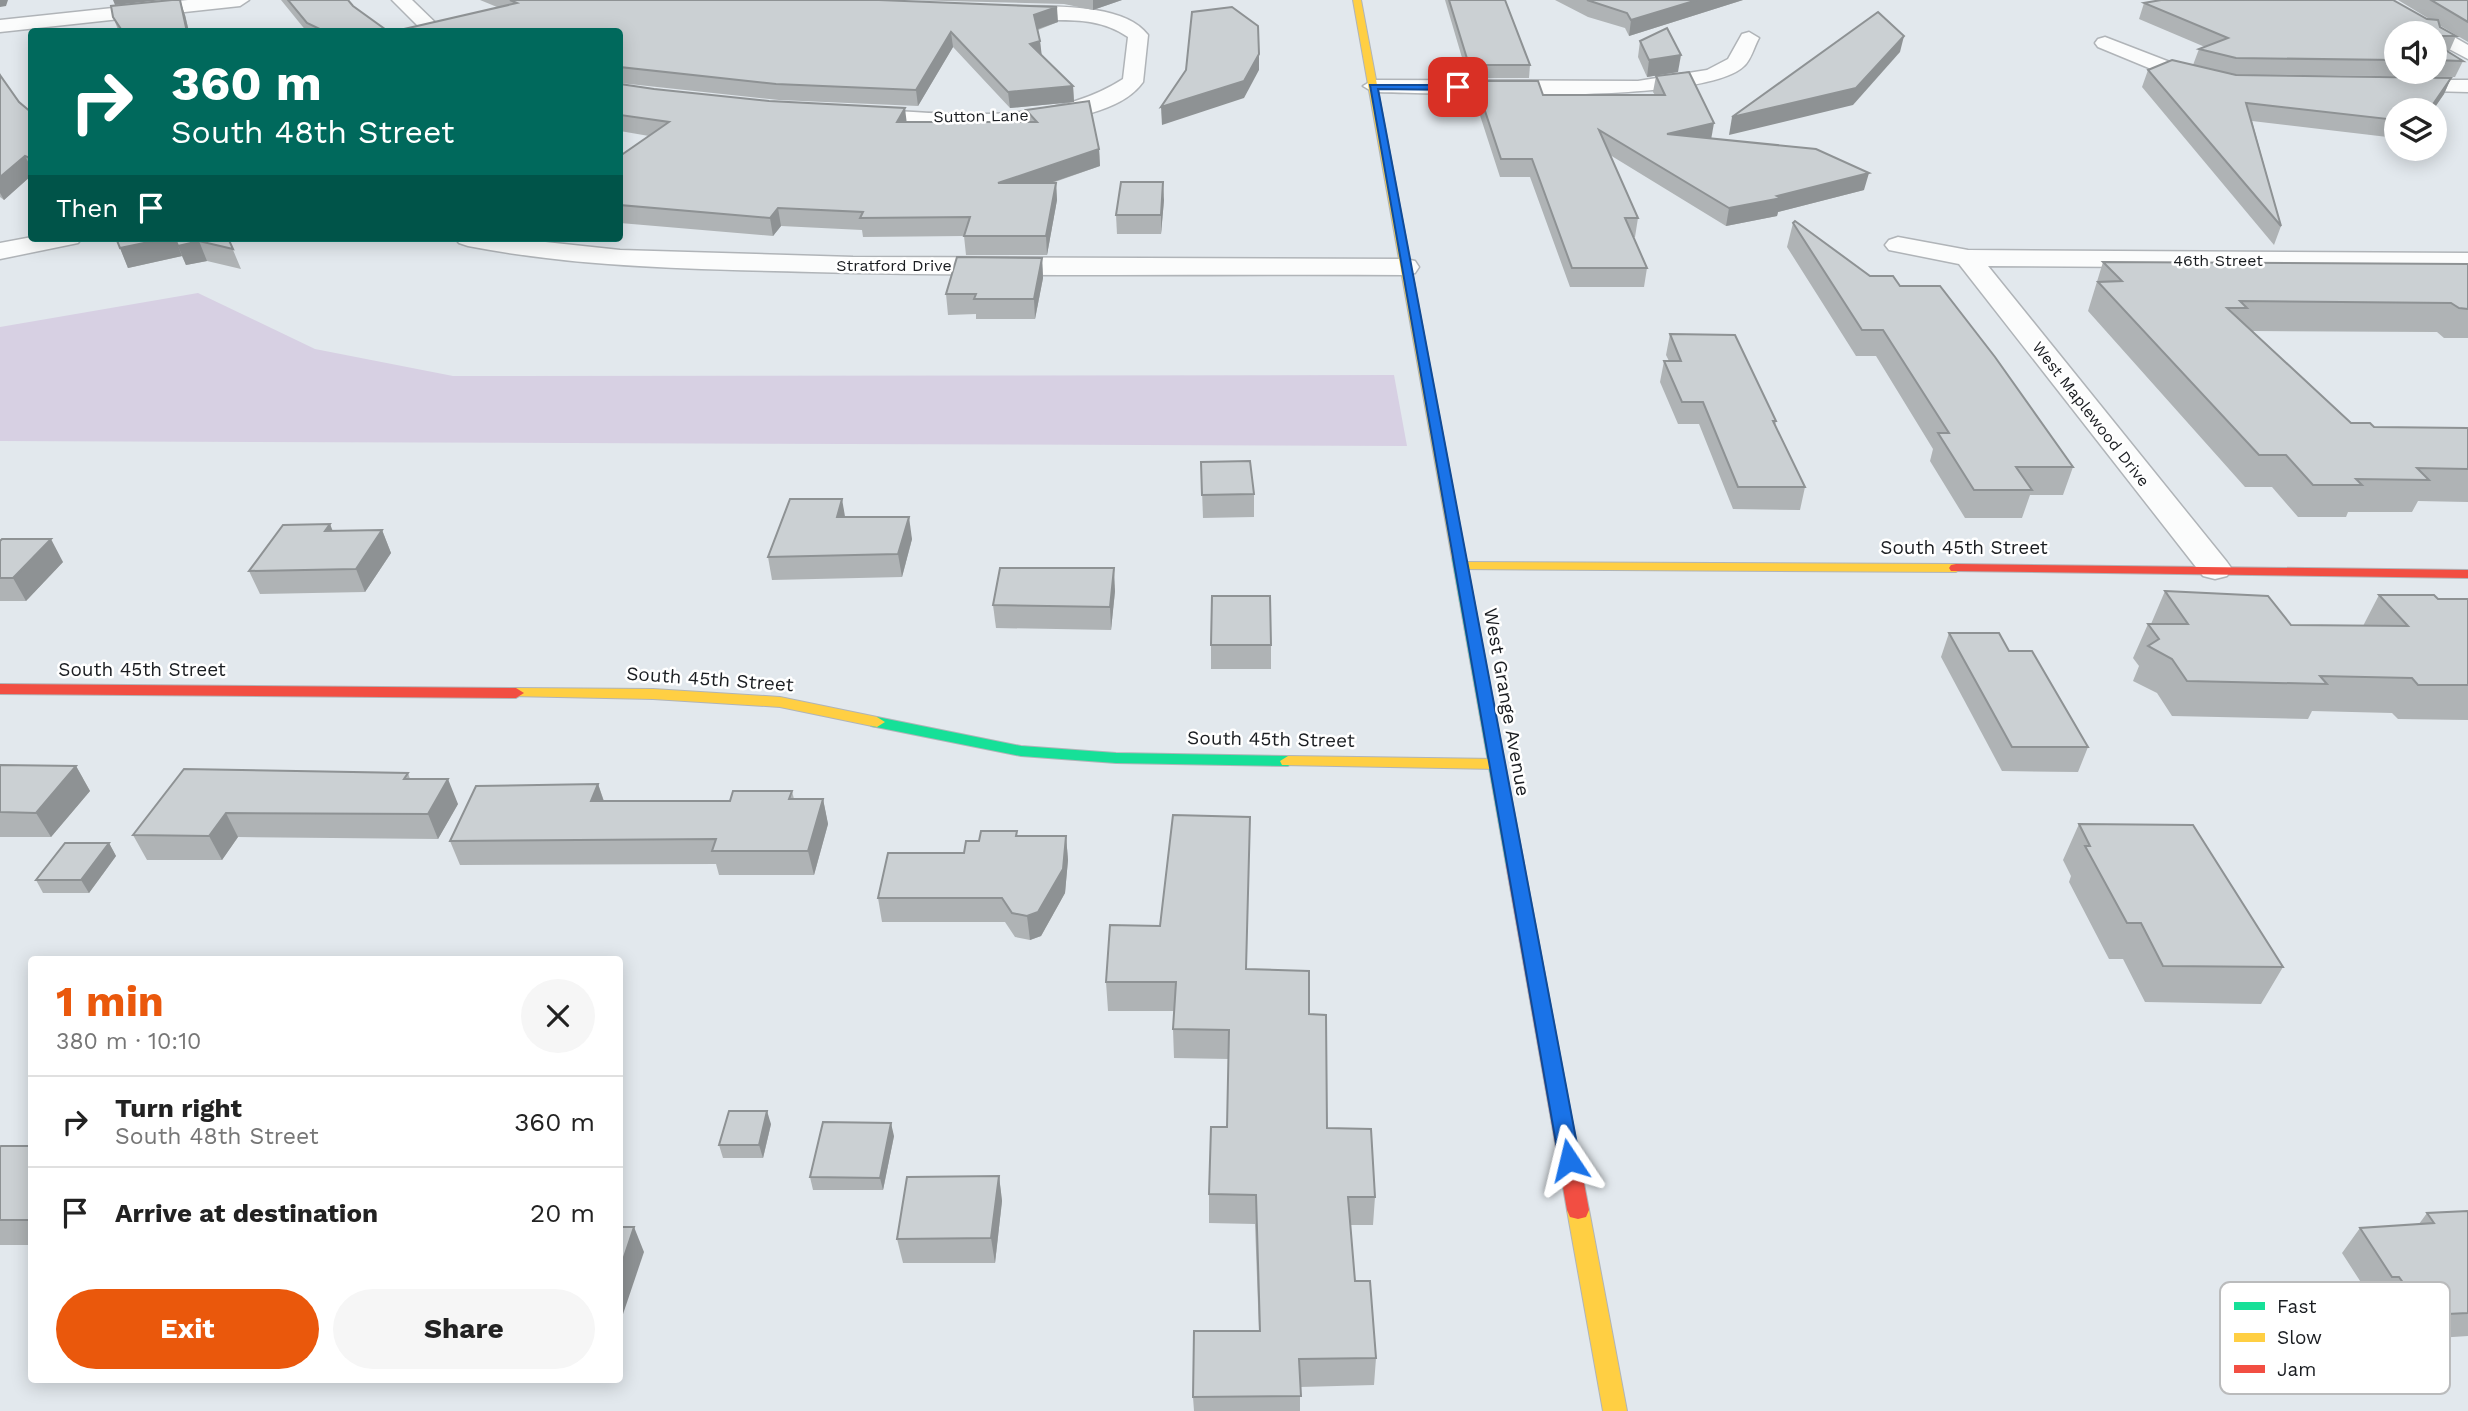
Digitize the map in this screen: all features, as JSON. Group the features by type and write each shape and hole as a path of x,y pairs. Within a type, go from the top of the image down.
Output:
{"street":[{"path":"0,26 57,17 240,0"},
{"path":"401,0 432,28"},
{"name":"West Grange Avenue","path":"1357,0 1615,1411"},
{"path":"2388,5 2468,53"},
{"name":"Sutton Lane","path":"841,115 1007,118 1052,114 1096,105 1119,94 1133,82 1138,36 1126,25 1064,13 987,12"},
{"path":"1373,86 1638,87 1712,75 1736,63 1749,38"},
{"path":"2105,43 2168,69 2230,83"},
{"path":"2373,86 2468,86"},
{"path":"0,251 48,242"},
{"name":"Stratford Drive","path":"487,242 638,258 825,264 1406,267"},
{"name":"46th Street","path":"1898,245 1968,258 2468,261"},
{"name":"West Maplewood Drive","path":"1968,258 2215,569"},
{"name":"South 45th Street","path":"1461,566 2215,569 2468,574"},
{"name":"South 45th Street","path":"0,689 653,694 780,702 1021,751 1116,758 1497,764"}],"shaded area":[{"path":"198,293 315,349 453,376 1394,375 1407,446 0,441 0,327"}],"building":[{"path":"180,0 186,28 120,28 113,17 111,6"},
{"path":"288,0 348,0 383,28 318,28 307,23"},
{"path":"510,0 879,0 1057,7 1034,15 1040,41 1030,44 1073,86 1008,92 951,32 916,90 776,84 623,67 623,28 408,28 517,3"},
{"path":"1449,0 1505,0 1530,65 1469,65"},
{"path":"1587,0 1697,0 1631,20 1627,13"},
{"path":"2161,0 2393,0 2427,19 2438,21 2384,21 2384,60 2236,58 2199,49 2228,38 2144,3"},
{"path":"2431,0 2468,0 2468,22"},
{"path":"1232,7 1258,26 1259,54 1244,81 1161,107 1186,70 1192,12"},
{"path":"1878,12 1904,36 1856,88 1732,117"},
{"path":"1667,28 1681,55 1649,60 1640,41"},
{"path":"2447,51 2463,61 2447,60"},
{"path":"2172,60 2236,75 2384,77 2384,84 2447,84 2437,98 2384,98 2384,119 2246,103 2281,226 2148,70"},
{"path":"1689,72 1714,123 1667,134 1816,149 1869,173 1777,196 1781,198 1729,208 1599,130 1638,218 1625,218 1647,268 1572,268 1532,159 1501,159 1475,81 1538,81 1543,95 1665,95 1656,76"},
{"path":"0,75 19,102 28,110 28,157 25,156 0,177"},
{"path":"623,84 769,101 905,108 897,122 1037,122 1026,110 1089,101 1099,149 998,183 1056,183 1046,236 964,236 970,217 860,218 863,212 778,208 770,218 623,205 623,154 669,122 623,115"},
{"path":"1121,182 1163,182 1161,215 1116,215"},
{"path":"1795,221 1870,276 1893,276 1900,286 1940,286 1995,357 2073,467 2016,467 2032,490 1974,490 1938,433 1949,433 1883,330 1862,330 1793,223"},
{"path":"118,242 149,242 120,248"},
{"path":"176,242 195,242 178,246"},
{"path":"203,242 230,242 233,249"},
{"path":"957,257 1042,258 1034,299 974,299 976,294 946,294"},
{"path":"2103,262 2468,264 2468,309 2451,303 2240,301 2247,308 2227,308 2351,423 2370,423 2374,427 2468,428 2468,469 2417,468 2429,480 2356,479 2362,485 2313,485 2286,455 2259,455 2098,282 2122,281"},
{"path":"1670,334 1735,335 1805,487 1738,487 1703,402 1682,402 1664,361 1681,361"},
{"path":"1250,461 1254,494 1202,495 1201,462"},
{"path":"790,499 842,499 837,517 909,517 898,554 768,557"},
{"path":"330,524 325,531 382,530 356,569 249,571 283,525"},
{"path":"2,539 51,539 13,578 0,578"},
{"path":"1000,568 1114,568 1110,607 993,605"},
{"path":"2165,591 2268,596 2291,625 2408,626 2379,595 2434,595 2438,599 2468,599 2468,685 2418,685 2412,678 2320,676 2327,684 2187,681 2172,659 2148,646 2159,639 2148,624 2188,624"},
{"path":"1212,596 1270,596 1271,645 1211,645"},
{"path":"1949,633 1999,633 2009,651 2032,651 2088,747 2012,747"},
{"path":"0,765 76,766 36,813 0,812"},
{"path":"184,769 408,773 404,779 448,779 428,814 226,813 209,836 133,835"},
{"path":"598,784 591,801 730,801 733,791 792,791 789,799 823,799 808,851 712,851 716,839 450,841 476,786"},
{"path":"1173,815 1250,817 1246,969 1309,971 1309,1014 1326,1015 1327,1128 1371,1129 1375,1197 1348,1197 1355,1281 1370,1281 1376,1358 1299,1359 1301,1396 1193,1397 1194,1331 1260,1331 1256,1195 1209,1194 1211,1127 1227,1127 1229,1030 1173,1029 1176,982 1106,982 1110,925 1160,926"},
{"path":"2079,824 2193,825 2283,967 2163,966 2141,923 2127,923 2085,846 2090,846"},
{"path":"981,831 1017,831 1016,836 1066,836 1063,869 1038,912 1027,916 1012,913 1002,898 878,898 888,853 964,853 966,841 979,841"},
{"path":"65,843 109,843 81,880 36,880"},
{"path":"729,1111 767,1111 759,1145 719,1145"},
{"path":"823,1122 891,1123 880,1178 810,1177"},
{"path":"28,1146 28,1220 0,1220 0,1147"},
{"path":"999,1176 991,1238 897,1239 907,1177"},
{"path":"2468,1211 2468,1313 2450,1314 2450,1282 2403,1282 2399,1277 2392,1277 2360,1228 2434,1223 2427,1213"},
{"path":"623,1227 634,1227 623,1260"}],"traffic: fast":[{"path":"1459,558 1515,864"},
{"path":"877,722 1021,751 1116,758 1288,761"}],"traffic: slow":[{"path":"1357,0 1459,558"},
{"path":"1461,566 1956,568"},
{"path":"516,693 653,694 780,702 877,722"},
{"path":"1288,761 1497,764"},
{"path":"1578,1210 1615,1411"}],"traffic: jam":[{"path":"1956,568 2468,574"},
{"path":"0,689 516,693"},
{"path":"1515,864 1578,1210"}],"route":[{"path":"1458,87 1373,86 1569,1160"}]}
